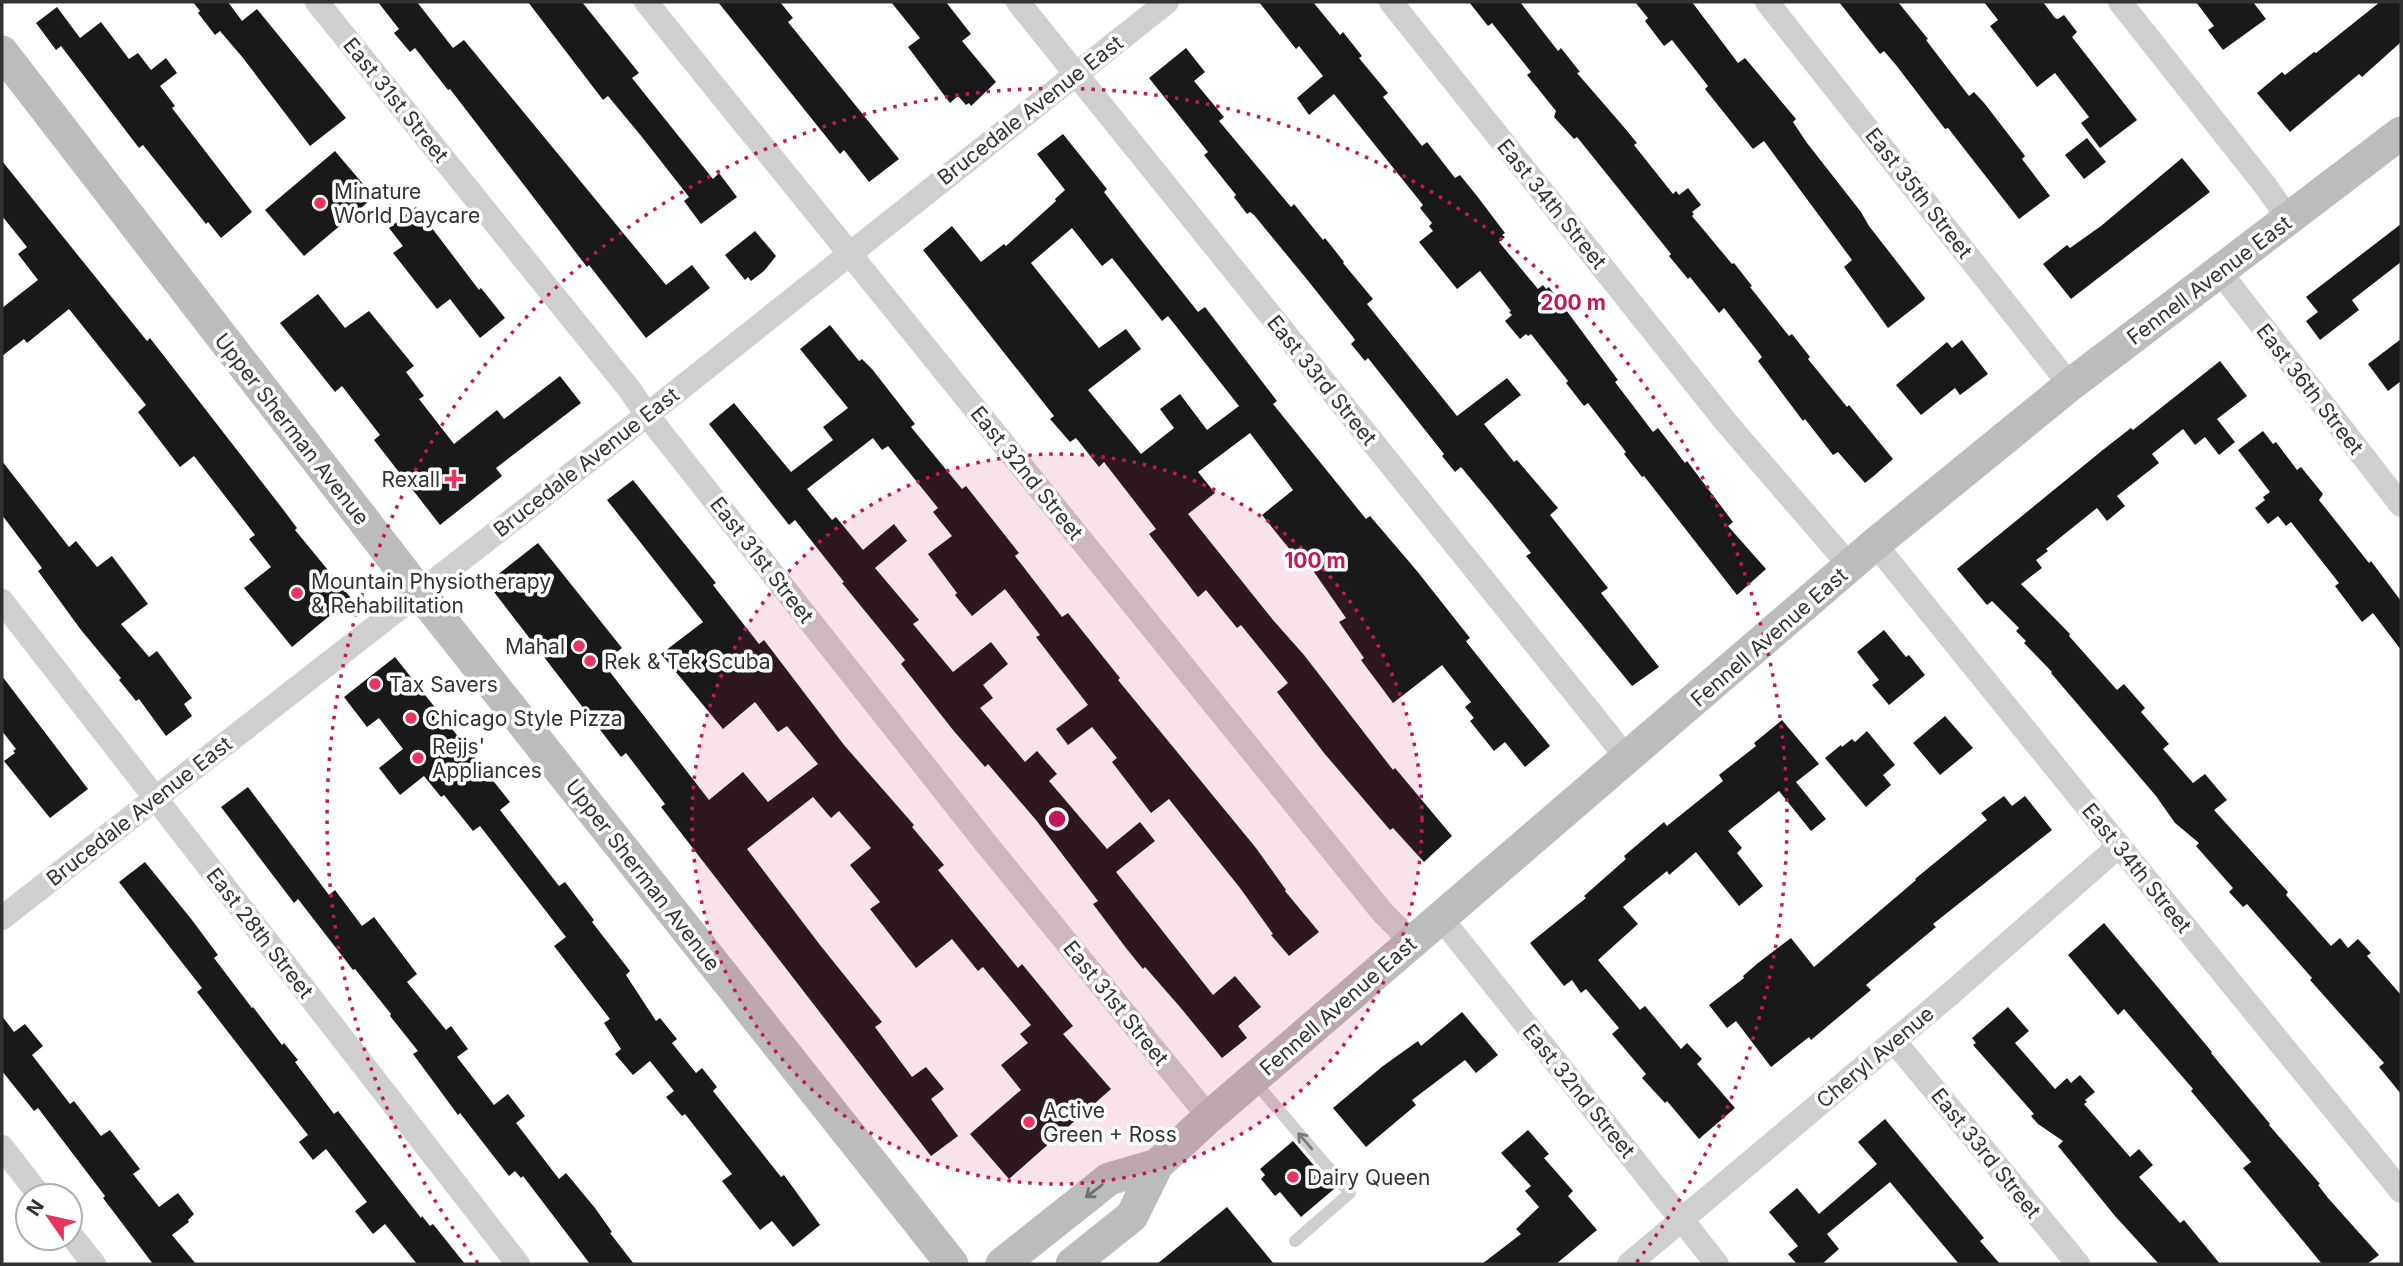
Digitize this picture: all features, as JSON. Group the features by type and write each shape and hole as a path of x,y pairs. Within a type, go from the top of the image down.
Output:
{"main road":[{"name":"Upper Sherman Avenue","path":"2,52 419,592 952,1264"},
{"name":"Fennell Avenue East","path":"1072,1264 1132,1216 1157,1166 1209,1117 1875,544 2070,385 2401,133"},
{"name":"Fennell Avenue East","path":"1002,1264 1109,1179 1157,1166"}],"street":[{"name":"East 31st Street","path":"317,2 630,390 975,830 1209,1117"},
{"name":"East 32nd Street","path":"646,2 1374,903 1412,942"},
{"name":"East 33rd Street","path":"1018,2 1628,759"},
{"name":"Brucedale Avenue East","path":"2,918 647,415 1167,2"},
{"name":"East 34th Street","path":"1391,2 1725,421 1850,566"},
{"name":"East 35th Street","path":"1767,2 2070,385"},
{"path":"2120,2 2256,173 2288,219"},
{"name":"East 36th Street","path":"2220,272 2401,505"},
{"name":"East 34th Street","path":"1875,544 2401,1191"},
{"name":"East 28th Street","path":"2,601 518,1264"},
{"name":"Cheryl Avenue","path":"1629,1264 1894,1041 2119,846"},
{"name":"East 32nd Street","path":"1441,918 1717,1264"},
{"name":"East 33rd Street","path":"1894,1041 2078,1264"},
{"path":"2,1147 29,1182"}],"lane":[{"path":"1253,1080 1350,1193 1295,1241"}],"building":[{"path":"193,2 228,2 242,21 257,9 346,118 310,146 220,31 215,35"},
{"path":"378,2 417,2 453,48 464,40 666,285 692,265 710,288 646,338 589,265 587,267 450,89 448,90 415,48 410,52 394,33 399,29"},
{"path":"528,2 582,2 639,73 632,78 713,179 719,173 737,197 701,224 684,201 689,197 608,96 603,100"},
{"path":"718,2 780,2 793,18 788,22 899,159 869,182 844,150 840,154"},
{"path":"891,2 946,2 971,34 962,41 996,82 971,106 969,103 966,105 958,96 950,103 908,47 920,38"},
{"path":"1259,2 1313,2 1340,35 1343,32 1362,56 1359,58 1388,93 1383,97 1422,146 1427,142 1455,178 1460,175 1477,196 1505,233 1502,235 1505,237 1499,242 1538,289 1543,285 1546,289 1549,287 1653,432 1658,428 1685,463 1687,461 1733,522 1728,526 1766,569 1737,595 1624,454 1626,452 1588,403 1584,406 1531,334 1520,339 1505,321 1512,315 1509,312 1511,311 1480,271 1457,289 1419,242 1433,231 1429,226 1432,223 1420,208 1423,205 1334,94 1309,115 1297,98 1323,76 1299,46 1296,49"},
{"path":"1469,2 1520,2 1558,51 1561,48 1580,72 1577,73 1637,143 1634,145 1673,194 1676,191 1679,195 1688,188 1701,205 1692,212 1692,216 1732,264 1734,263 1789,336 1792,334 1810,357 1808,359 1893,459 1865,483 1838,452 1833,455 1805,419 1803,421 1758,361 1762,357 1724,308 1719,313 1690,277 1688,279 1577,137 1574,139 1554,117 1556,111 1527,75 1531,72 1492,23 1488,26"},
{"path":"1635,2 1692,2 1738,63 1745,58 1796,119 1793,122 1807,143 1924,300 1888,328 1844,267 1852,260 1764,141 1753,149 1705,89 1708,86 1672,40 1664,46 1645,21 1648,18"},
{"path":"1839,2 1898,2 1969,96 1974,92 1985,104 2025,156 2022,159 2050,196 2019,219 1896,65 1884,51 1880,54"},
{"path":"1984,2 2043,2 2055,18 2064,15 2077,32 2072,37 2137,120 2100,148 2081,123 2089,117 2055,73 2037,87 1990,26 1998,20"},
{"path":"2196,2 2253,2 2266,19 2223,50 2208,30 2214,26"},
{"path":"2380,2 2401,2 2401,42 2362,77 2359,74 2290,132 2257,93 2282,72 2285,75 2316,53"},
{"path":"57,7 80,38 101,22 129,59 138,53 151,70 166,58 177,73 160,86 175,106 172,108 252,212 221,238 208,222 206,224 143,145 139,148 61,46 56,50 36,23"},
{"path":"1186,48 1205,72 1194,81 1224,117 1219,121 1291,207 1294,204 1323,240 1325,238 1373,299 1367,304 1457,416 1507,378 1521,395 1484,424 1514,462 1517,460 1558,508 1550,515 1608,588 1601,593 1659,667 1632,686 1526,556 1531,553 1490,502 1461,467 1455,472 1442,456 1444,454 1368,358 1365,361 1351,344 1355,340 1353,337 1305,277 1254,215 1250,212 1247,214 1234,197 1236,195 1204,155 1208,152 1149,78"},
{"path":"1063,134 1107,189 1104,192 1198,312 1205,307 1277,401 1273,404 1366,519 1370,516 1417,571 1470,638 1466,641 1468,644 1550,746 1525,767 1505,742 1494,751 1470,721 1474,718 1465,707 1471,702 1442,665 1393,703 1361,660 1364,658 1339,622 1346,618 1305,559 1300,562 1262,515 1293,490 1250,433 1198,472 1215,493 1188,514 1304,655 1393,770 1395,768 1452,836 1424,862 1393,828 1390,830 1324,753 1277,692 1288,683 1241,625 1237,628 1206,590 1198,597 1149,534 1156,529 1104,462 1099,467 1076,438 1070,442 1050,419 1054,416 923,250 952,226 981,262 1004,244 1006,246 1065,190 1037,154","holes":["1072,228 1102,266 1112,258 1162,321 1168,316 1239,406 1207,430 1180,394 1160,409 1174,428 1141,454 1088,390 1141,349 1126,329 1099,348 1031,263"]},
{"path":"2087,138 2106,162 2084,179 2065,155"},
{"name":"Minature World Daycare","path":"335,151 374,197 304,256 265,210"},
{"path":"2182,158 2210,192 2071,299 2043,264 2067,245 2070,248 2101,226"},
{"path":"2,161 147,341 150,338 282,508 297,528 295,530 351,598 292,647 244,588 271,567 249,539 255,535 194,456 180,467 138,412 146,405 69,309 27,343 24,339 2,356 2,308 38,280 18,254 27,247 2,216"},
{"path":"416,207 479,290 481,288 505,318 480,338 450,299 437,309 393,253 403,246 389,228"},
{"path":"2401,224 2401,262 2352,300 2359,310 2320,340 2306,321 2318,312 2306,297"},
{"path":"755,231 776,256 764,271 751,281 748,277 745,280 725,255"},
{"path":"318,294 345,328 369,311 414,366 406,372 424,396 419,399 454,444 497,410 504,419 560,376 581,403 496,468 502,476 440,525 374,440 380,435 342,386 335,392 280,323"},
{"path":"830,325 859,361 862,359 872,369 915,424 911,427 962,489 966,486 1019,553 1015,556 1062,617 1068,613 1120,678 1118,680 1256,848 1285,891 1319,932 1289,956 1271,935 1273,934 1240,888 1169,799 1151,813 1112,762 1117,758 1092,727 1068,745 1056,729 1088,705 1036,637 1040,635 1005,589 972,616 955,595 957,593 928,554 952,536 933,512 938,508 888,446 882,450 873,438 807,489 832,520 836,517 863,550 894,524 907,541 875,568 919,620 913,624 953,672 991,642 1008,664 983,685 993,698 980,708 1025,762 1037,751 1057,774 1049,781 1107,849 1140,822 1155,841 1116,872 1213,995 1235,976 1261,1007 1238,1026 1247,1038 1222,1058 1126,948 1093,904 1098,901 1036,820 988,764 985,767 953,730 901,664 905,660 795,520 789,525 709,424 734,403 791,472 833,440 823,427 848,408 800,349"},
{"path":"2401,339 2401,381 2388,391 2368,364"},
{"path":"1962,340 1988,374 1960,395 1955,388 1921,415 1896,385 1947,342 1952,348"},
{"path":"2220,361 2247,396 2217,419 2235,442 2219,455 2205,437 2195,445 2183,429 2152,454 2159,463 2117,496 2125,506 2107,521 2097,508 2046,549 2048,551 2036,560 2042,568 2021,584 2070,634 2117,690 2124,684 2145,708 2141,712 2169,744 2163,749 2193,783 2205,774 2227,800 2214,810 2288,892 2286,895 2331,946 2340,938 2348,948 2358,939 2371,953 2367,956 2401,995 2401,1094 2379,1067 2384,1063 2247,904 2243,907 2229,892 2233,888 2196,846 2199,843 2175,823 2156,796 2052,672 2024,643 2026,641 2016,631 2019,628 1992,601 1987,605 1957,569 2104,449 2131,428 2133,430"},
{"path":"2263,431 2273,444 2276,442 2297,470 2301,467 2323,494 2319,500 2401,601 2401,650 2373,613 2362,622 2335,586 2339,583 2291,522 2286,526 2278,516 2268,524 2255,508 2270,492 2238,450"},
{"path":"2,461 69,547 76,541 97,567 112,556 148,604 121,624 149,657 157,651 192,698 184,704 192,716 166,736 81,630 38,571 42,568 2,515"},
{"path":"633,480 716,583 713,585 759,644 764,640 844,745 914,825 912,827 944,865 938,870 1018,968 1022,964 1073,1026 1063,1034 1111,1089 1009,1179 970,1134 1021,1090 1001,1065 1028,1043 1020,1034 1031,1025 983,967 978,971 952,939 916,968 870,909 880,902 850,865 871,848 839,811 831,818 813,797 747,849 882,1022 875,1027 912,1077 926,1067 944,1089 931,1099 958,1136 931,1156 661,807 665,804 626,753 621,757 487,583 538,543 622,648 603,663 709,800 743,772 768,802 818,764 787,726 778,732 755,702 723,729 661,654 703,622 607,500"},
{"path":"1884,630 1925,675 1889,705 1872,685 1879,680 1857,652"},
{"path":"395,657 510,802 500,810 559,886 565,882 594,920 592,922 630,971 626,975 656,1021 660,1018 677,1039 672,1043 696,1073 702,1068 717,1087 713,1091 781,1177 784,1175 820,1225 793,1247 772,1221 760,1230 722,1181 732,1174 685,1114 682,1116 666,1097 674,1091 650,1061 633,1075 615,1054 621,1049 604,1023 610,1019 554,946 566,937 480,826 473,831 444,795 441,797 424,776 400,795 379,768 403,749 379,718 367,727 344,697"},
{"path":"2,676 88,789 50,818 4,761 15,753 13,751 16,749 2,731"},
{"path":"1945,716 1973,748 1940,775 1913,743"},
{"path":"1782,720 1819,764 1796,782 1826,819 1811,831 1779,791 1728,831 1742,848 1737,853 1763,886 1739,906 1696,852 1669,875 1667,871 1623,907 1638,924 1598,960 1640,1010 1645,1006 1681,1049 1687,1043 1702,1059 1697,1064 1735,1108 1699,1139 1667,1101 1665,1103 1642,1078 1646,1074 1612,1034 1619,1028 1586,989 1581,993 1572,980 1564,986 1530,943 1586,898 1584,896 1626,859 1624,856 1664,822 1667,826 1723,781 1719,775 1756,746 1754,743"},
{"path":"1867,731 1895,765 1883,775 1891,785 1866,807 1825,758 1852,739 1855,742"},
{"path":"248,787 329,895 335,890 362,926 374,917 417,974 407,982 446,1030 451,1026 468,1049 457,1057 494,1105 508,1094 525,1116 516,1123 559,1179 566,1173 595,1208 634,1264 590,1264 523,1176 521,1178 515,1171 509,1176 460,1113 458,1115 413,1054 418,1051 391,1014 298,899 294,903 221,807"},
{"path":"2004,796 2012,806 2025,796 2052,830 1933,924 1936,927 1866,985 1871,990 1811,1040 1809,1037 1771,1067 1736,1021 1727,1028 1709,1005 1791,938 1814,967 1987,820 1981,813"},
{"path":"145,862 218,955 214,958 252,1008 298,1060 295,1062 334,1114 338,1111 421,1218 422,1216 430,1226 433,1224 465,1264 417,1264 385,1224 373,1234 355,1211 367,1202 326,1149 313,1160 299,1142 308,1135 197,992 202,988 119,882"},
{"path":"2104,923 2320,1184 2318,1185 2328,1198 2379,1255 2367,1264 2322,1264 2243,1168 2251,1162 2191,1091 2193,1089 2124,1009 2118,1015 2068,955"},
{"path":"2008,1007 2029,1031 2015,1043 2055,1089 2067,1078 2071,1083 2080,1075 2095,1092 2084,1104 2130,1157 2139,1149 2153,1165 2139,1177 2180,1223 2184,1220 2220,1264 2159,1264 2115,1216 2058,1146 2063,1141 2031,1116 2034,1114 1973,1045 1976,1043 1972,1038"},
{"path":"1462,1012 1498,1055 1476,1073 1465,1060 1412,1100 1416,1105 1366,1147 1333,1108 1383,1066 1418,1041 1421,1046"},
{"path":"2,1016 14,1032 25,1024 43,1046 32,1055 70,1104 74,1101 101,1136 110,1130 140,1169 133,1174 159,1207 178,1193 194,1214 189,1222 172,1235 196,1264 153,1264 38,1108 34,1111 2,1071"},
{"path":"1885,1119 1984,1238 1980,1241 2000,1264 1959,1264 1890,1182 1827,1234 1839,1249 1822,1264 1797,1264 1788,1254 1798,1246 1769,1212 1797,1188 1819,1214 1877,1164 1858,1142"},
{"path":"1528,1130 1549,1154 1544,1158 1573,1191 1568,1196 1597,1230 1556,1264 1482,1264 1521,1234 1516,1229 1539,1207 1525,1191 1531,1186 1501,1153"},
{"name":"Dairy Queen","path":"1293,1141 1334,1189 1301,1217 1280,1192 1275,1196 1261,1179 1265,1175 1260,1169"},
{"path":"1227,1207 1274,1264 1157,1264"}],"place":[{"name":"Minature World Daycare","path":"320,203"},
{"name":"Rexall","path":"454,479"},
{"name":"Mountain Physiotherapy & Rehabilitation","path":"297,593"},
{"name":"Mahal","path":"579,646"},
{"name":"Rek & Tek Scuba","path":"590,661"},
{"name":"Tax Savers","path":"375,684"},
{"name":"Chicago Style Pizza","path":"411,718"},
{"name":"Rejjs' Appliances","path":"418,758"},
{"name":"Active Green + Ross","path":"1029,1122"},
{"name":"Dairy Queen","path":"1293,1177"}]}
